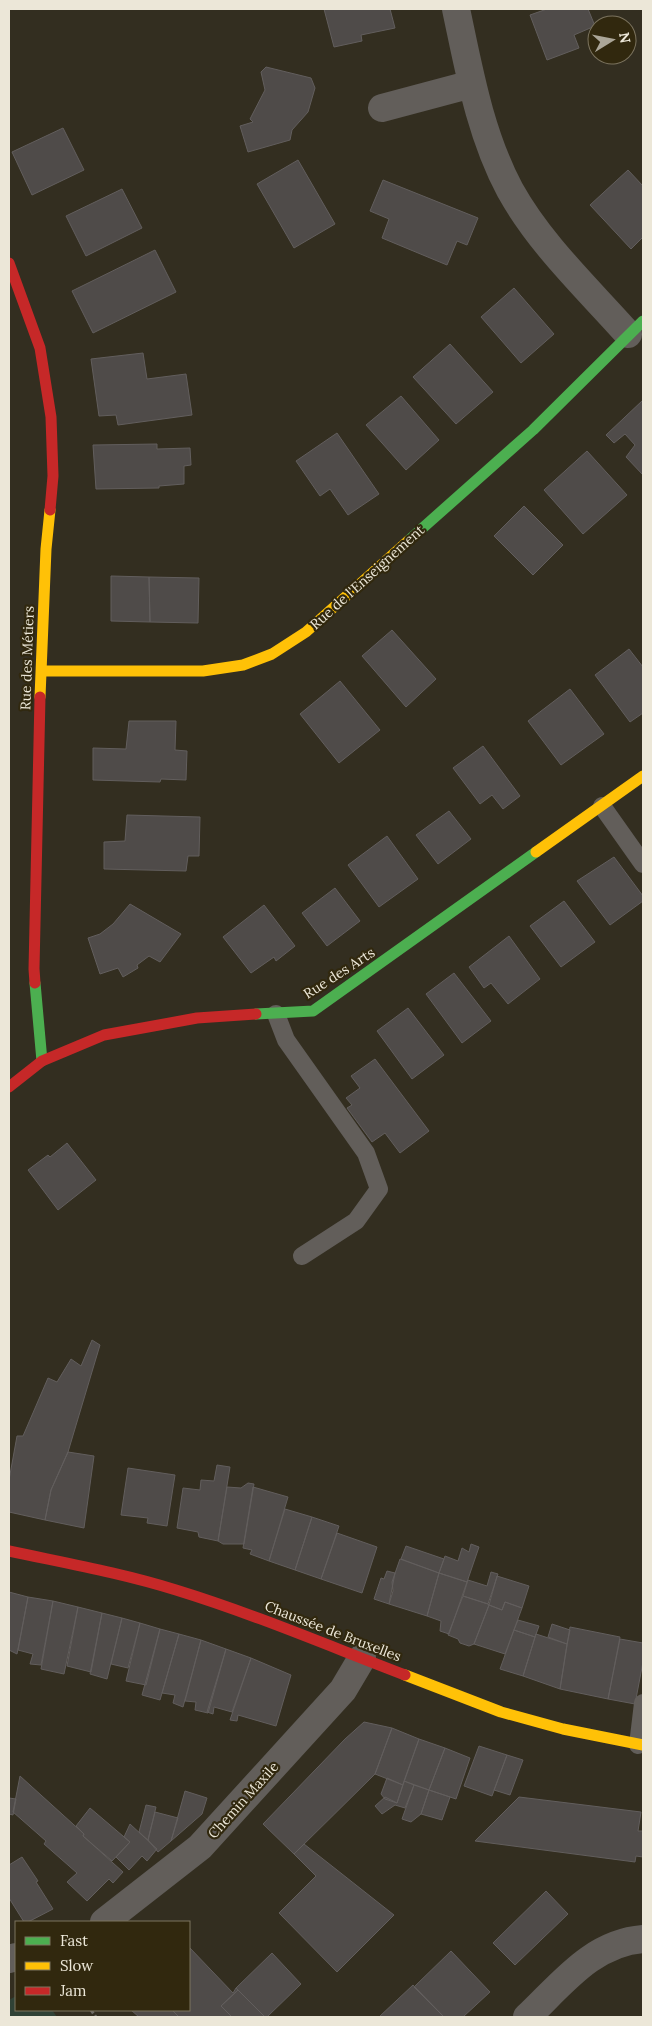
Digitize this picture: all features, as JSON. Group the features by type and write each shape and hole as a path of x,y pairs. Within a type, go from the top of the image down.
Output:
{"street":[{"name":"Rue de l'Enseignement","path":"41,671 203,671 243,665 272,654 306,632 533,430 636,328 536,230 510,189 486,135 472,84 456,9"},
{"path":"382,108 472,84"},
{"name":"Rue des Métiers","path":"9,264 40,348 51,417 53,476 46,549 41,671 34,969 42,1060"},
{"name":"Rue des Arts","path":"9,1087 42,1060 104,1035 197,1018 313,1012 643,776"},
{"name":"Chaussée de Bruxelles","path":"9,1551 174,1589 221,1604 501,1712 563,1729 640,1745"},
{"name":"Chemin Maxile","path":"105,1921 200,1847 343,1690 362,1658"},
{"path":"528,2017 589,1958 603,1949 626,1940 643,1938"}],"lane":[{"path":"602,806 643,864"},
{"path":"276,1014 286,1040 366,1153 380,1189 356,1220 302,1256"},
{"path":"640,1745 643,1703"}],"green space":[{"path":"15,1997 15,2011 53,2011 57,2017 9,2017 9,2000"}],"building":[{"path":"324,9 390,9 395,28 361,35 362,41 334,47"},
{"path":"547,9 588,9 590,15 587,15 587,29 574,35 579,48 547,60 530,15"},
{"path":"266,67 311,78 315,88 308,112 292,130 290,140 248,152 240,126 253,122 250,119 265,90 261,72"},
{"path":"63,128 84,170 32,195 12,152"},
{"path":"298,160 335,224 294,248 257,184"},
{"path":"628,170 643,186 643,240 642,238 631,249 590,205"},
{"path":"383,180 478,218 467,245 457,241 447,265 382,238 389,219 370,211"},
{"path":"122,189 142,228 86,256 66,216"},
{"path":"155,250 176,292 93,333 72,291"},
{"path":"514,288 554,334 521,363 481,317"},
{"path":"450,344 493,392 456,424 413,377"},
{"path":"143,353 147,379 186,374 192,415 118,425 116,415 99,416 91,359"},
{"path":"401,396 439,440 406,470 366,425"},
{"path":"643,400 643,475 626,457 635,445 625,434 614,443 606,435"},
{"path":"337,433 379,494 348,515 330,489 320,496 296,461"},
{"path":"157,444 157,449 190,448 191,465 184,466 184,484 159,486 159,488 96,489 93,445"},
{"path":"587,451 627,495 583,534 544,490"},
{"path":"524,506 563,545 533,575 494,536"},
{"path":"111,576 149,577 150,622 111,621"},
{"path":"149,577 199,578 198,623 150,622"},
{"path":"392,630 436,679 406,707 362,656"},
{"path":"629,649 643,667 643,713 630,722 595,675"},
{"path":"340,681 380,730 339,763 300,714"},
{"path":"570,689 604,734 561,765 528,721"},
{"path":"129,721 176,721 175,750 187,751 186,780 161,779 160,782 93,780 93,748 126,749"},
{"path":"483,746 520,796 503,809 492,795 480,804 453,768"},
{"path":"449,811 471,839 438,864 416,835"},
{"path":"127,815 200,817 199,856 188,856 186,871 104,869 104,842 125,841"},
{"path":"387,836 418,879 379,907 348,865"},
{"path":"614,857 643,896 643,901 610,925 577,881"},
{"path":"335,888 360,921 327,946 302,913"},
{"path":"564,901 595,942 561,967 530,926"},
{"path":"130,904 181,934 160,962 149,956 137,965 138,968 123,977 118,968 100,974 88,938 100,934 113,924"},
{"path":"264,905 295,946 276,961 274,957 251,973 223,937"},
{"path":"509,936 540,979 508,1004 491,983 484,988 469,967"},
{"path":"454,973 491,1021 462,1043 426,994"},
{"path":"408,1008 444,1055 412,1079 377,1031"},
{"path":"375,1059 429,1131 400,1153 385,1133 372,1142 347,1108 352,1105 346,1098 360,1088 351,1076"},
{"path":"67,1143 96,1180 58,1210 28,1170 48,1155 50,1157"},
{"path":"92,1340 100,1345 68,1452 51,1490 45,1520 9,1512 9,1480 17,1436 23,1436 48,1378 57,1382 71,1359 81,1366"},
{"path":"68,1452 94,1456 84,1528 45,1520 51,1490"},
{"path":"217,1465 230,1467 218,1541 199,1537 198,1532 177,1528 183,1488 200,1490 201,1480 214,1481"},
{"path":"128,1468 175,1475 167,1526 147,1523 148,1518 121,1515"},
{"path":"248,1483 254,1484 244,1544 223,1544 218,1541 227,1487 241,1488"},
{"path":"253,1487 288,1497 269,1561 250,1554 252,1550 243,1548"},
{"path":"285,1509 312,1517 295,1570 269,1561"},
{"path":"312,1517 339,1526 321,1579 295,1570"},
{"path":"337,1533 377,1547 362,1593 321,1579"},
{"path":"471,1544 479,1547 467,1582 439,1573 445,1556 458,1561 462,1548 469,1552"},
{"path":"406,1546 444,1559 439,1573 401,1559"},
{"path":"400,1559 439,1573 427,1616 389,1604 393,1591 392,1582"},
{"path":"387,1571 395,1573 389,1604 374,1599 381,1578 384,1579"},
{"path":"491,1572 498,1574 488,1604 463,1596 468,1580 487,1586"},
{"path":"439,1573 467,1582 449,1634 440,1631 441,1621 427,1616"},
{"path":"497,1576 529,1586 522,1608 505,1602 502,1610 489,1605"},
{"path":"9,1592 28,1597 17,1654 9,1650"},
{"path":"463,1596 489,1605 474,1644 469,1646 460,1643 458,1639 448,1635"},
{"path":"28,1597 53,1601 41,1665 30,1664 33,1654 18,1650"},
{"path":"53,1601 78,1607 64,1674 41,1669"},
{"path":"505,1602 522,1608 505,1654 474,1644 489,1605 502,1610"},
{"path":"78,1607 102,1613 91,1672 67,1666"},
{"path":"102,1613 122,1618 107,1679 90,1674"},
{"path":"122,1618 140,1623 128,1668 111,1664"},
{"path":"518,1620 539,1626 535,1637 514,1630"},
{"path":"140,1623 160,1629 146,1685 126,1681"},
{"path":"552,1624 570,1630 567,1644 548,1637"},
{"path":"570,1627 620,1637 608,1699 560,1689"},
{"path":"160,1629 179,1634 160,1700 142,1695"},
{"path":"514,1630 535,1637 523,1676 500,1669"},
{"path":"179,1634 201,1640 183,1707 173,1703 175,1695 162,1693"},
{"path":"536,1634 567,1644 560,1689 523,1676"},
{"path":"620,1639 643,1643 643,1662 635,1704 608,1699"},
{"path":"201,1640 226,1649 208,1713 195,1710 196,1702 185,1701"},
{"path":"226,1649 251,1658 232,1712 214,1707 213,1714 207,1712"},
{"path":"251,1658 291,1675 276,1726 238,1715 237,1721 230,1720"},
{"path":"364,1722 392,1728 375,1774 294,1854 263,1824 345,1739"},
{"path":"392,1728 419,1739 403,1785 375,1774"},
{"path":"419,1739 445,1748 429,1790 404,1781"},
{"path":"479,1746 507,1755 492,1796 464,1786"},
{"path":"445,1748 470,1758 456,1799 429,1790"},
{"path":"507,1755 523,1760 510,1795 494,1790"},
{"path":"20,1776 123,1872 113,1883 109,1879 87,1901 67,1882 77,1873 44,1844 46,1841 13,1812"},
{"path":"387,1778 403,1785 397,1803 385,1799 381,1794"},
{"path":"404,1781 414,1785 405,1808 395,1805 382,1814 375,1806 385,1797 397,1803"},
{"path":"414,1785 429,1790 421,1814 411,1822 402,1819"},
{"path":"429,1790 450,1797 442,1820 421,1814"},
{"path":"185,1791 207,1798 202,1814 171,1841"},
{"path":"519,1797 641,1812 638,1831 643,1831 643,1857 636,1856 635,1862 475,1841"},
{"path":"9,1798 16,1799 13,1815 9,1814"},
{"path":"146,1805 156,1807 148,1840 139,1832"},
{"path":"90,1808 130,1842 112,1861 83,1836 84,1834 76,1826"},
{"path":"155,1812 178,1818 171,1841 158,1852 148,1840"},
{"path":"130,1824 157,1849 147,1861 142,1856 129,1870 116,1857 130,1842 124,1837"},
{"path":"304,1844 394,1915 337,1972 279,1913 316,1876 294,1854"},
{"path":"22,1857 53,1909 30,1921 23,1921 9,1898 9,1865"},
{"path":"546,1891 568,1914 515,1965 493,1943"},
{"path":"190,1948 233,1993 236,1988 238,1990 221,2006 232,2017 179,2017 173,2011 190,2011"},
{"path":"451,1951 490,1992 463,2017 444,2017 414,1987"},
{"path":"272,1953 301,1984 265,2017 236,1988"},
{"path":"413,1985 444,2017 379,2017"},
{"path":"238,1990 265,2017 232,2017 221,2006"},
{"path":"132,2011 173,2011 179,2017 139,2017"}],"traffic: fast":[{"path":"408,541 533,430 643,321"},
{"path":"256,1014 313,1011 536,852"},
{"path":"35,983 42,1061"}],"traffic: slow":[{"path":"40,697 46,549 50,510"},
{"path":"41,671 203,671 243,665 272,654 306,632 408,541"},
{"path":"536,852 643,776"},
{"path":"405,1675 501,1712 563,1729 643,1745"}],"traffic: jam":[{"path":"9,263 40,348 51,417 53,476 50,510"},
{"path":"35,983 40,697"},
{"path":"9,1087 42,1061 104,1035 197,1018 256,1014"},
{"path":"9,1551 114,1573 205,1599 405,1675"}]}
